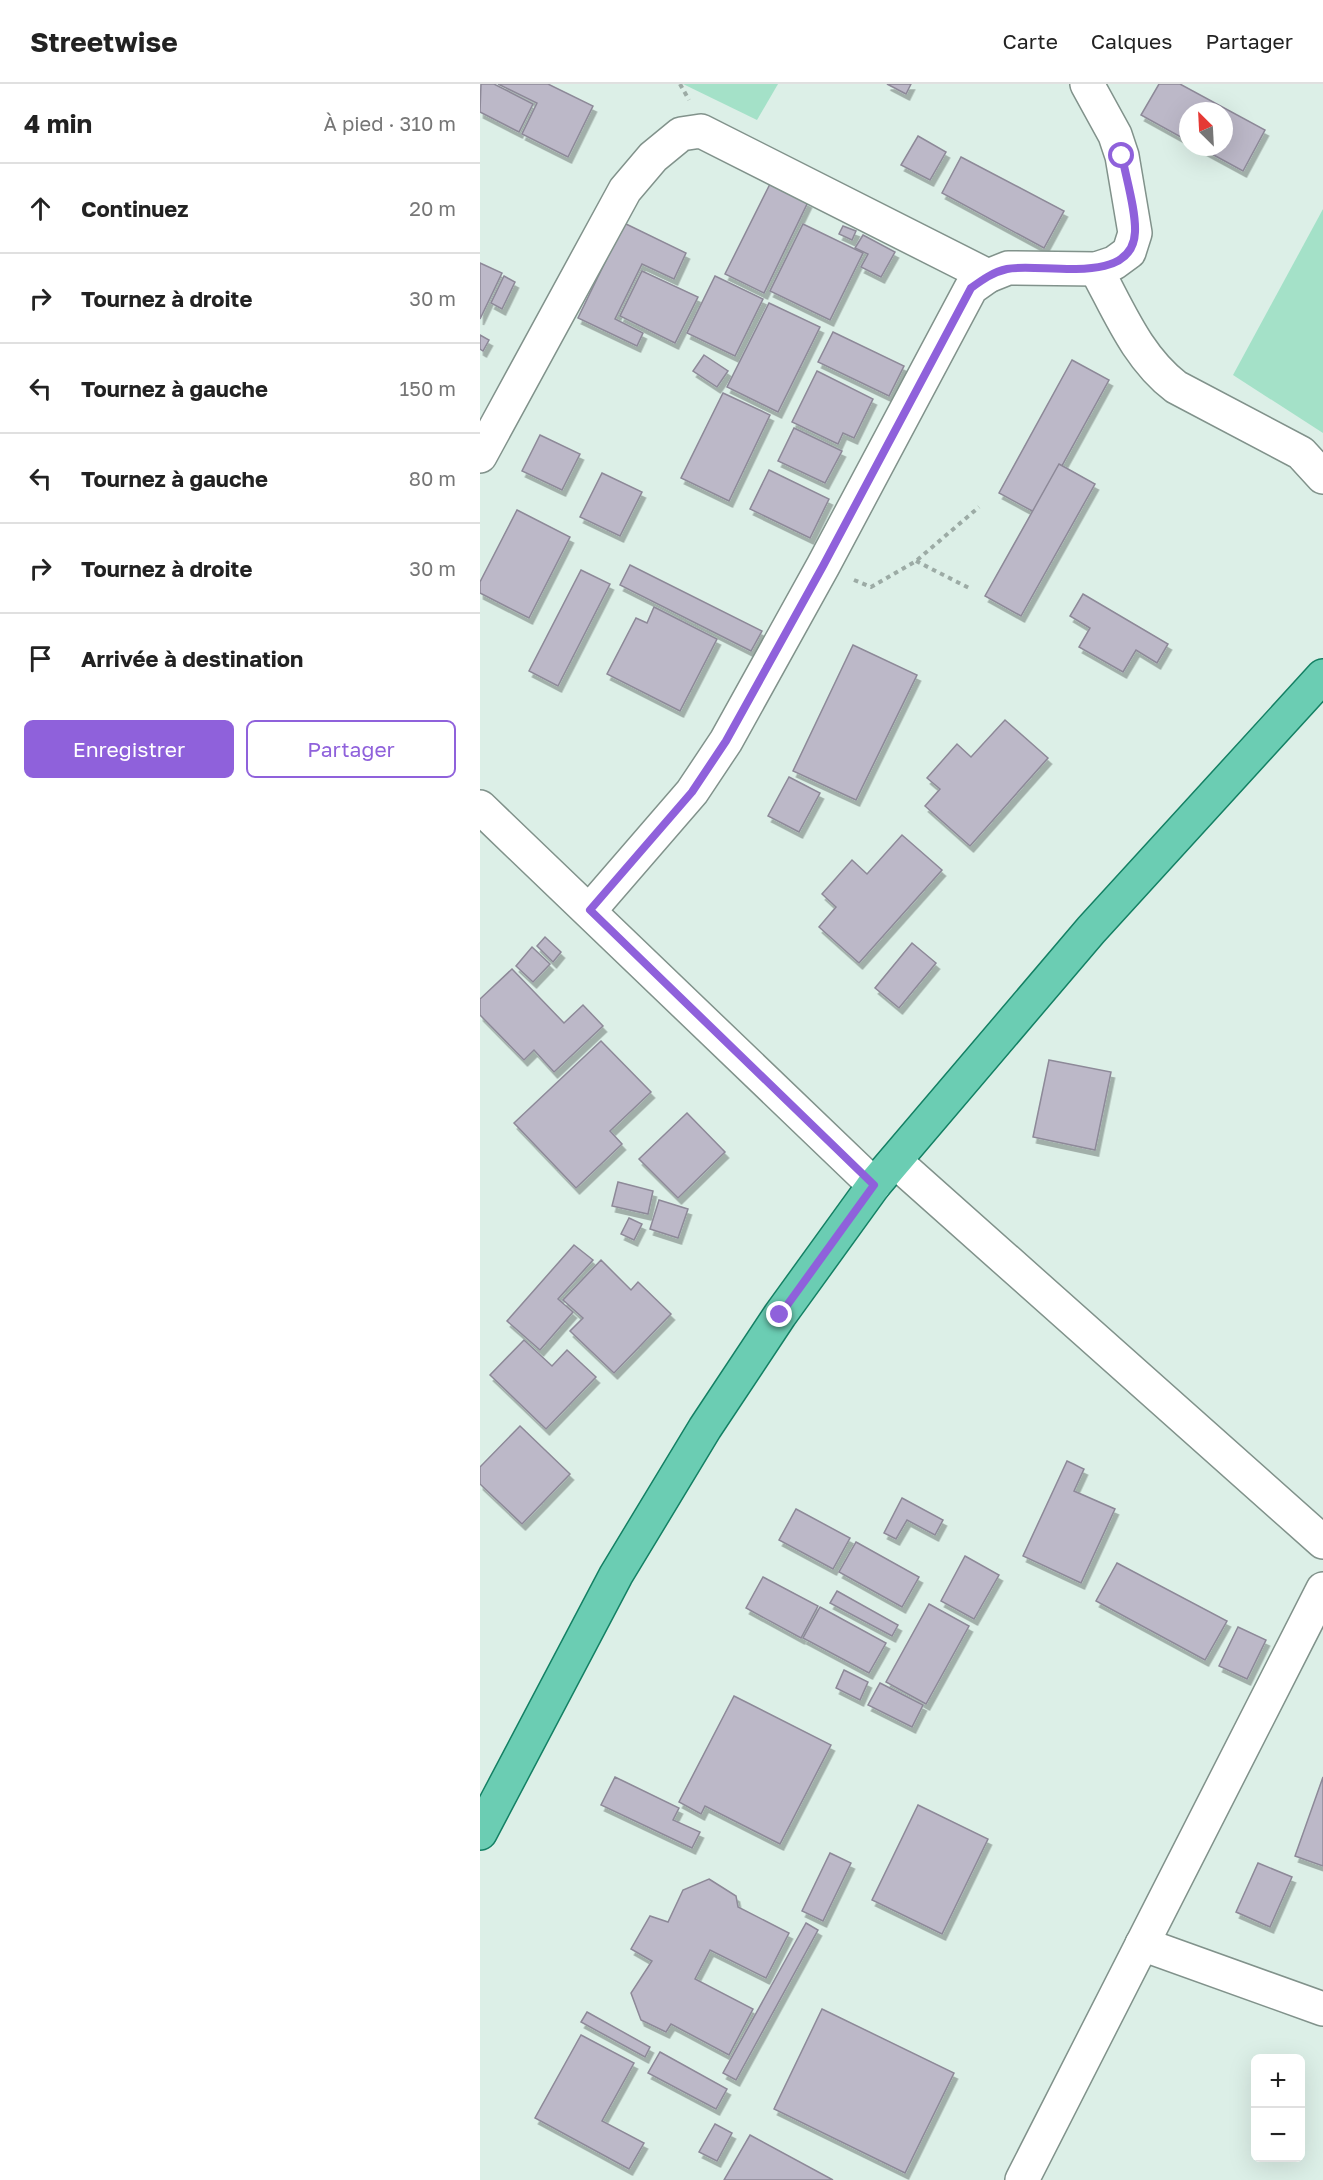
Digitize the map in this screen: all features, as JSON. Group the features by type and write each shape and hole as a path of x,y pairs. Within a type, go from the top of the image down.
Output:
{"main road":[{"path":"480,1833 616,1575 705,1428 780,1315 884,1173 1091,930 1323,676"}],"street":[{"path":"590,910 698,784 726,741 823,566 971,288 988,276 1008,268 1096,269 1114,263 1128,252 1135,233 1122,156 1115,135 1087,84"},
{"path":"480,456 625,190 652,157 681,134 701,132 988,276"},
{"path":"1096,269 1142,354 1157,373 1176,387 1301,453 1323,477"},
{"path":"480,807 590,910 884,1173 1323,1542"},
{"path":"1022,2180 1323,1589"},
{"path":"1142,1944 1323,2009"}],"path":[{"path":"823,566 871,587 916,561 979,507"},
{"path":"916,561 969,588"}],"green space":[{"path":"683,84 778,84 757,120"},
{"path":"1323,209 1323,433 1233,375"}],"building":[{"path":"481,84 494,84 533,104 519,132 480,112"},
{"path":"498,84 548,84 593,106 568,157 522,134 537,103"},
{"path":"887,84 911,84 906,94"},
{"path":"1159,84 1180,84 1213,102 1179,102 1179,136 1141,115"},
{"path":"1233,113 1265,130 1243,171 1216,156 1233,156"},
{"path":"918,136 946,152 930,180 901,165"},
{"path":"961,157 1064,211 1044,248 942,193"},
{"path":"770,184 808,202 764,293 725,274"},
{"path":"624,223 686,253 674,279 642,264 615,319 643,333 637,346 578,318"},
{"path":"803,224 863,253 830,320 770,291"},
{"path":"843,226 856,231 852,240 839,234"},
{"path":"863,235 895,252 881,277 861,267 868,254 855,248"},
{"path":"480,263 502,273 480,319"},
{"path":"642,271 698,297 675,343 620,316"},
{"path":"504,276 515,282 502,309 491,303"},
{"path":"715,276 763,299 735,356 687,333"},
{"path":"769,303 820,327 778,412 727,387"},
{"path":"833,332 904,366 889,396 818,362"},
{"path":"480,335 489,340 483,351 480,349"},
{"path":"704,355 728,371 717,387 693,371"},
{"path":"1072,360 1109,380 1036,513 999,493"},
{"path":"817,371 873,399 854,438 843,433 838,444 792,422"},
{"path":"723,393 770,415 729,501 681,478"},
{"path":"794,428 842,451 825,483 778,461"},
{"path":"540,435 580,454 562,490 522,471"},
{"path":"1059,464 1095,484 1021,616 985,596"},
{"path":"769,470 829,499 810,538 750,509"},
{"path":"602,473 642,492 620,536 580,517"},
{"path":"517,510 570,537 529,618 480,593 480,582"},
{"path":"630,565 762,631 751,651 620,585"},
{"path":"581,570 610,584 558,686 529,671"},
{"path":"1083,594 1168,644 1157,663 1136,650 1123,672 1079,647 1090,628 1070,616"},
{"path":"654,607 717,639 680,711 607,674 636,618 647,623"},
{"path":"853,645 917,675 856,800 793,771"},
{"path":"1005,720 1048,758 970,846 925,806 940,789 927,778 957,744 971,757"},
{"path":"789,777 820,793 799,832 768,816"},
{"path":"902,835 942,870 859,963 819,927 836,907 822,894 852,860 867,874"},
{"path":"545,937 561,952 553,962 537,946"},
{"path":"912,943 936,963 899,1008 875,988"},
{"path":"532,947 550,964 533,982 516,966"},
{"path":"512,969 564,1023 583,1005 603,1026 554,1072 534,1050 524,1060 480,1015 480,999"},
{"path":"601,1041 651,1092 610,1131 622,1144 576,1188 514,1123"},
{"path":"1049,1060 1111,1072 1095,1150 1033,1137"},
{"path":"687,1113 725,1152 678,1198 639,1159"},
{"path":"618,1182 653,1191 648,1214 612,1206"},
{"path":"659,1200 688,1209 678,1238 650,1229"},
{"path":"629,1218 642,1224 634,1240 621,1234"},
{"path":"574,1245 593,1260 558,1299 573,1312 540,1350 507,1321"},
{"path":"601,1260 631,1290 638,1282 671,1314 614,1373 570,1331 583,1318 563,1300"},
{"path":"524,1340 552,1366 567,1350 596,1377 546,1429 490,1375"},
{"path":"520,1426 570,1474 522,1524 480,1484 480,1467"},
{"path":"1067,1461 1084,1469 1074,1491 1115,1509 1081,1583 1023,1556"},
{"path":"902,1498 943,1520 935,1535 907,1520 896,1539 884,1533"},
{"path":"796,1509 850,1538 833,1569 779,1540"},
{"path":"856,1542 919,1577 902,1607 839,1572"},
{"path":"965,1556 999,1575 974,1619 941,1601"},
{"path":"1117,1563 1227,1621 1205,1660 1096,1601"},
{"path":"763,1577 818,1606 801,1638 746,1608"},
{"path":"837,1591 898,1625 892,1636 830,1603"},
{"path":"929,1604 969,1626 926,1704 886,1682"},
{"path":"820,1607 886,1643 869,1673 803,1638"},
{"path":"1238,1627 1266,1640 1247,1679 1219,1666"},
{"path":"844,1670 868,1682 860,1700 836,1688"},
{"path":"880,1683 923,1705 912,1727 868,1705"},
{"path":"734,1696 831,1745 780,1844 705,1806 701,1814 679,1802"},
{"path":"615,1777 679,1808 673,1820 700,1832 692,1848 601,1805"},
{"path":"1323,1777 1323,1866 1295,1856"},
{"path":"918,1805 988,1839 942,1934 872,1900"},
{"path":"830,1853 851,1863 823,1921 802,1911"},
{"path":"1258,1863 1292,1877 1270,1927 1236,1912"},
{"path":"709,1879 736,1896 738,1907 789,1933 766,1978 710,1950 695,1979 753,2009 729,2055 671,2024 666,2032 641,2020 631,1993 652,1961 631,1949 650,1916 668,1922 683,1890"},
{"path":"806,1923 818,1930 736,2080 723,2073"},
{"path":"822,2009 954,2073 905,2173 774,2109"},
{"path":"587,2012 650,2047 645,2057 581,2022"},
{"path":"581,2035 634,2063 602,2121 644,2143 629,2169 535,2118"},
{"path":"660,2052 727,2089 716,2109 648,2073"},
{"path":"715,2124 732,2133 717,2161 699,2152"},
{"path":"750,2135 833,2180 724,2180"}],"route":[{"path":"780,1315 874,1185 590,910 692,792 726,741 823,566 971,288 988,276 1008,268 1096,269 1114,263 1128,252 1135,233 1122,156"}]}
